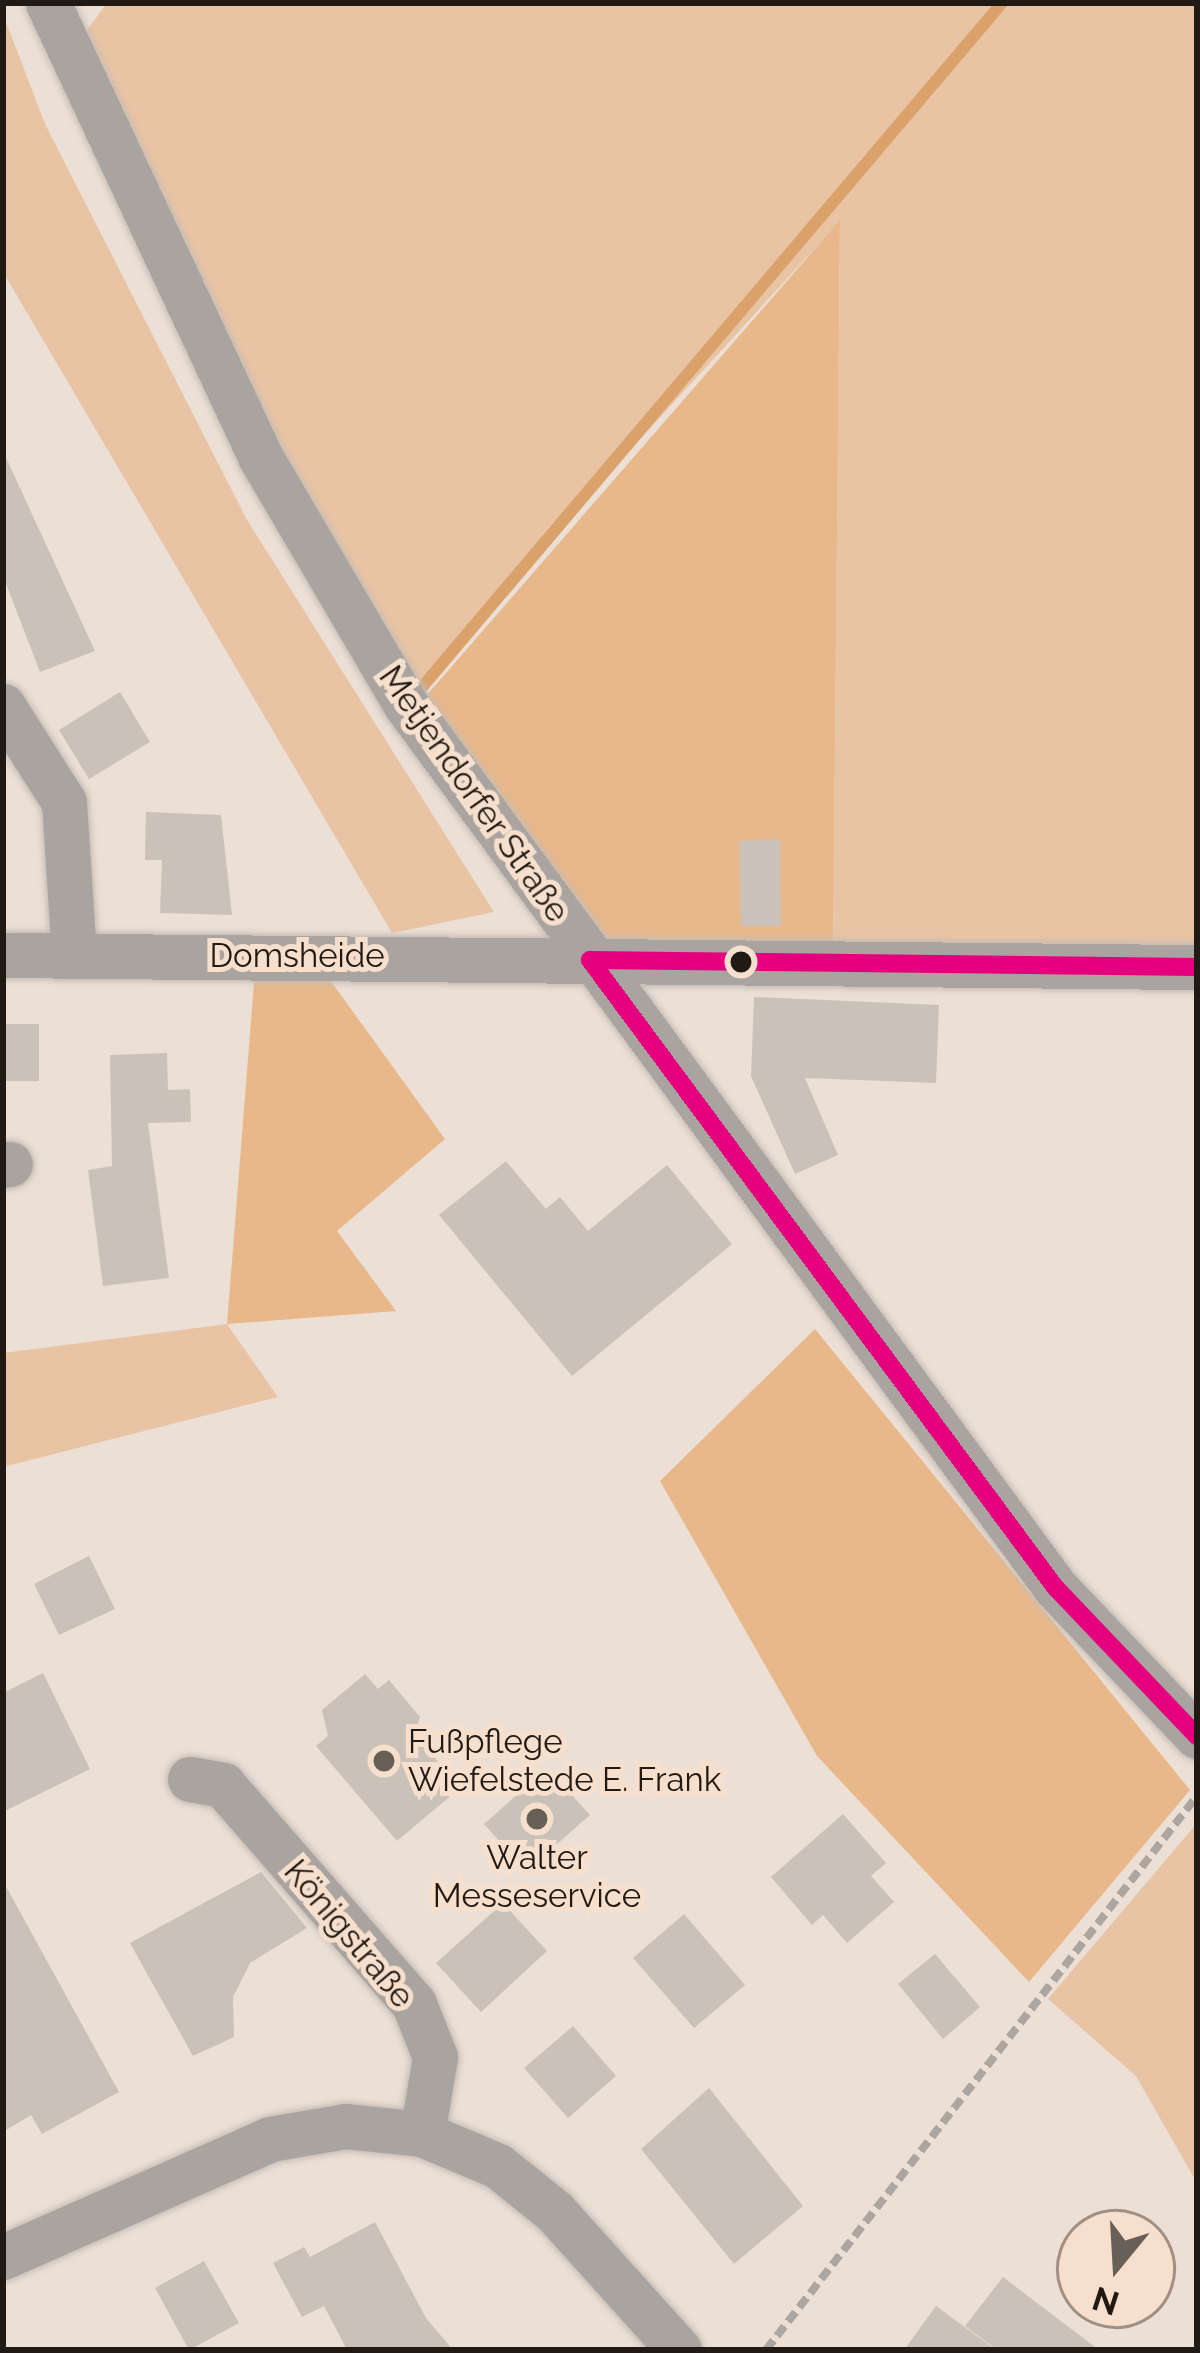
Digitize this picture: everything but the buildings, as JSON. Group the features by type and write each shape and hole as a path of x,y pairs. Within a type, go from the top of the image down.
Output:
{"street":[{"name":"Metjendorfer Straße","path":"48,3 261,458 406,705 1055,1587 1197,1736"},
{"path":"3,706 64,802 74,956"},
{"name":"Domsheide","path":"3,955 1197,967"},
{"name":"Königstraße","path":"190,1779 223,1785 414,2004 435,2057 422,2134"},
{"path":"3,2257 270,2138 345,2126 422,2134 498,2166 554,2211 679,2350"}],"path":[{"path":"766,2350 1197,1796"}],"shaded area":[{"path":"107,3 1197,3 1197,946 833,955 840,221 410,690 272,449 81,38"},
{"path":"3,14 45,124 247,520 494,912 392,933 3,272"},
{"path":"840,220 833,955 604,943 419,704"},
{"path":"255,970 325,973 445,1139 337,1231 396,1311 227,1324"},
{"path":"227,1324 278,1397 3,1467 3,1353"},
{"path":"815,1329 1190,1790 1029,1982 817,1756 660,1481"},
{"path":"1197,1823 1197,2183 1136,2076 1048,1999"}],"waterway":[{"path":"417,693 1002,3"}],"transit line":[{"path":"590,960 1055,1587 1197,1736"},
{"path":"590,960 1197,967"}],"place":[{"name":"Fußpflege Wiefelstede E. Frank","path":"384,1761"},
{"name":"Walter Messeservice","path":"537,1819"}]}
